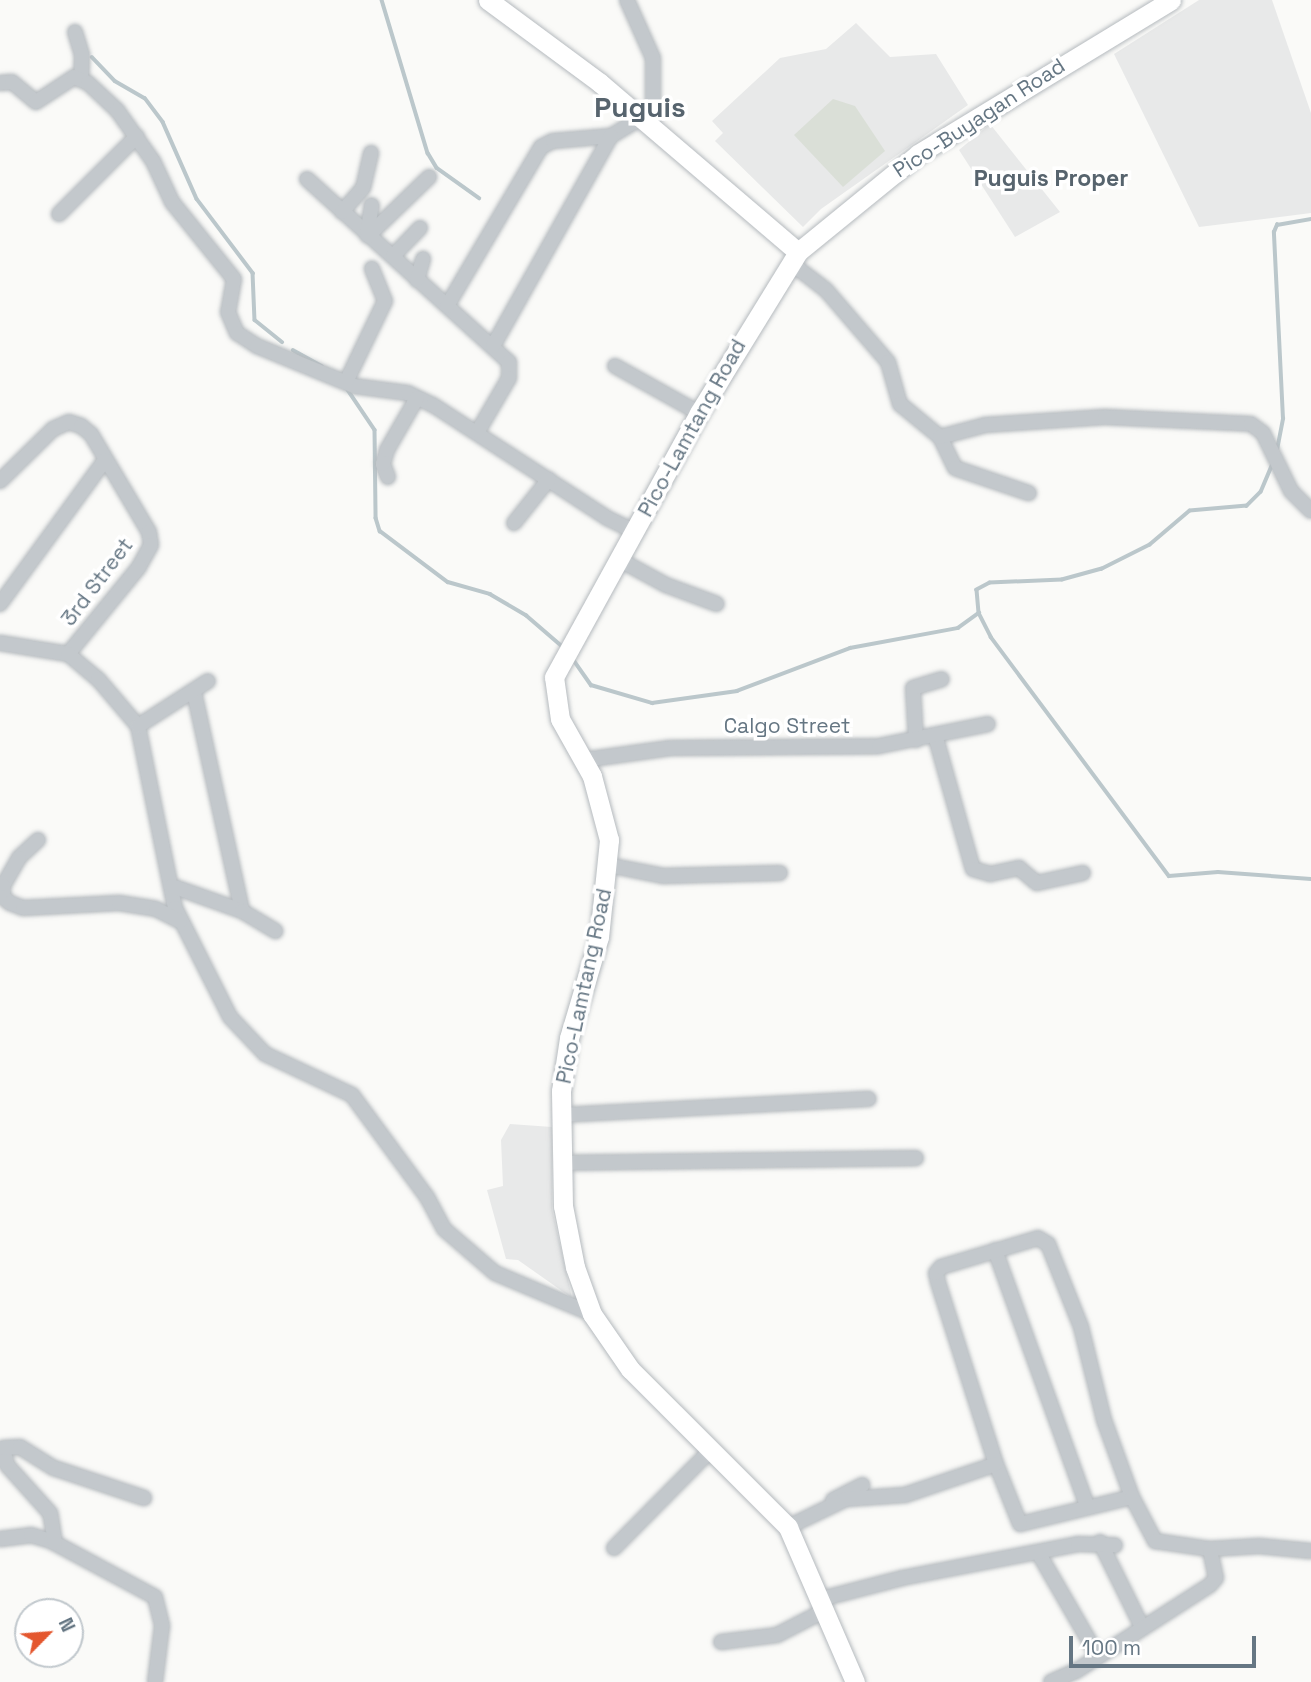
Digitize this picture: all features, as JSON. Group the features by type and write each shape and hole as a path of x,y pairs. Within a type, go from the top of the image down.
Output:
{"main road":[{"path":"488,0 576,64 794,257"},
{"name":"Pico-Buyagan Road","path":"794,257 918,154 1171,0"},
{"name":"Pico-Lamtang Road","path":"794,257 699,413 573,644 559,663 554,677 555,701 560,719 584,760 608,840 608,865 599,937 569,1038 561,1115 561,1163 568,1240 592,1314 630,1368 788,1527 855,1682"}],"street":[{"path":"447,306 503,206 545,144 611,136 646,125 653,58 627,0"},
{"path":"75,32 83,66 81,79"},
{"path":"0,83 12,82 36,102 74,77 81,79 117,110 137,136 172,202 234,279 228,312 237,333 257,346 346,382 417,398 478,432 634,531"},
{"path":"59,214 137,136"},
{"path":"493,346 611,136"},
{"path":"342,212 363,188 371,153"},
{"path":"368,236 429,177"},
{"path":"307,179 509,362 511,371 478,432"},
{"path":"368,236 372,205"},
{"path":"393,256 421,228"},
{"path":"794,257 888,362 901,406 940,437 960,472 1030,493"},
{"path":"417,280 423,259"},
{"path":"346,382 385,301 372,270"},
{"path":"615,366 699,413"},
{"path":"388,477 383,464 387,450 417,398"},
{"path":"940,437 985,425 1105,417 1251,424 1263,433 1291,491 1311,511"},
{"path":"0,481 48,433 69,422 91,434 105,460 0,604"},
{"name":"3rd Street","path":"68,654 151,545 144,521 105,460"},
{"path":"514,523 549,479"},
{"path":"620,560 666,584 717,604"},
{"path":"0,643 68,654 98,679 138,726 180,921 230,1017 265,1054 352,1095 428,1197 444,1229 495,1273 592,1314"},
{"path":"916,740 910,693 918,685 942,679"},
{"path":"138,726 208,681"},
{"path":"194,692 242,911"},
{"name":"Calgo Street","path":"584,760 670,748 816,750 916,740 988,724"},
{"path":"935,735 973,869 990,874 1019,868 1037,883 1083,873"},
{"path":"38,840 19,858 3,886 3,897 10,903 23,908 119,903 156,909 180,921"},
{"path":"608,865 663,876 780,873"},
{"path":"172,886 242,911 275,931"},
{"path":"561,1115 869,1099"},
{"path":"561,1163 916,1158"},
{"path":"1132,1497 1020,1524 996,1464 936,1273 946,1264 1038,1238 1048,1244 1068,1289 1104,1420 1132,1497 1155,1541 1210,1549 1259,1546 1311,1551"},
{"path":"995,1250 1087,1506"},
{"path":"55,1543 50,1514 7,1465 3,1448 20,1447 54,1468 144,1498"},
{"path":"614,1548 711,1450"},
{"path":"788,1527 846,1499 905,1495 996,1464"},
{"path":"817,1513 815,1507 862,1485"},
{"path":"0,1539 31,1535 55,1543 155,1597 162,1626 155,1682"},
{"path":"721,1642 777,1635 823,1605 902,1578 1107,1543 1142,1627"},
{"path":"1051,1682 1079,1677 1098,1656 1210,1586 1216,1578 1210,1549"},
{"path":"1038,1554 1098,1656"}],"shaded area":[{"path":"1199,0 1272,0 1311,113 1311,213 1199,227 1114,54"},
{"path":"856,23 890,57 936,54 968,105 821,209 803,227 715,141 723,133 712,121 780,58 826,49"},
{"path":"833,99 855,106 885,151 843,187 794,135"},
{"path":"990,124 1060,212 1015,237 959,150"},
{"path":"510,1124 552,1127 552,1209 572,1298 518,1260 506,1259 487,1190 503,1186 501,1140"}],"waterway":[{"path":"382,0 428,153 437,168 479,198"},
{"path":"92,57 115,81 145,98 163,122 197,199 253,273 255,320 282,342"},
{"path":"1277,450 1283,419 1274,232 1277,225 1311,219"},
{"path":"293,350 322,366"},
{"path":"348,390 375,430 376,518 380,531 448,582 490,594 526,615 563,647"},
{"path":"1273,464 1261,492 1247,506 1190,511 1150,545 1102,569 1062,580 990,583 977,590 979,613 991,637 1169,876 1218,872 1311,879"},
{"path":"573,659 591,685 652,703 737,691 850,648 958,628 979,613"}],"district":[{"name":"Puguis","path":"640,107"},
{"name":"Puguis Proper","path":"1051,178"}]}
